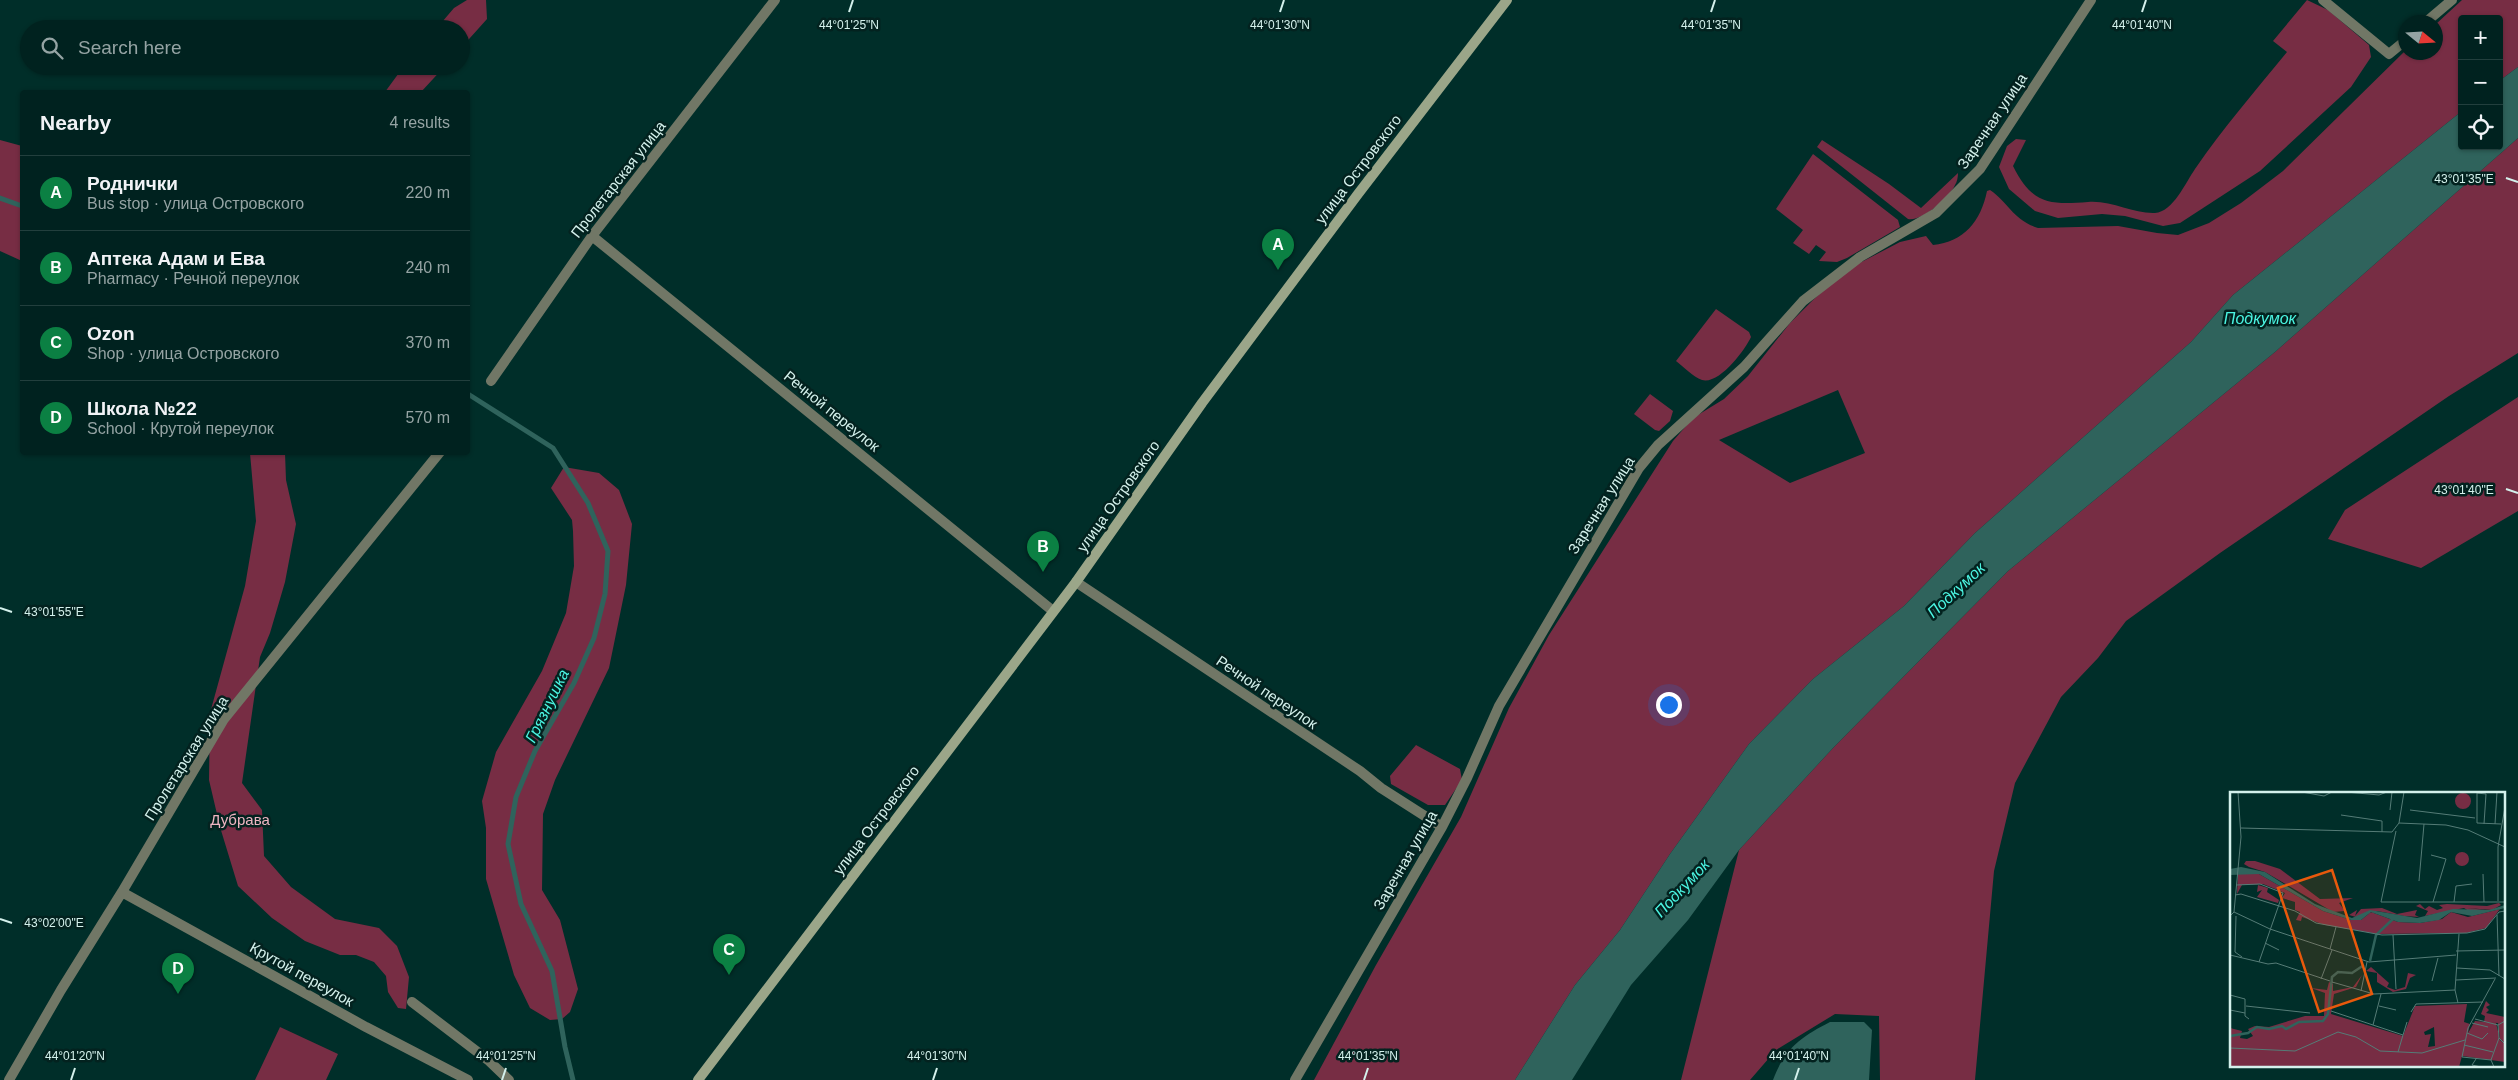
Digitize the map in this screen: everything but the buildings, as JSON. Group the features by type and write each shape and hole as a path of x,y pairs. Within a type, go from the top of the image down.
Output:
{"street":[{"name":"Пролетарская улица","path":"491,381 592,236 775,0"},
{"name":"улица Островского","path":"698,1080 1076,582 1208,396 1358,194 1507,0"},
{"name":"Заречная улица","path":"1295,1080 1442,827 1468,778 1499,706 1639,468 1658,445 1744,366 1803,301 1860,257 1936,214 1969,182 1980,170 2091,0"},
{"path":"2324,0 2389,54 2398,47"},
{"path":"2434,15 2452,0"},
{"name":"Речной переулок","path":"592,236 1053,611"},
{"name":"Пролетарская улица","path":"9,1080 224,719 438,455"},
{"name":"Речной переулок","path":"1076,582 1360,771 1381,788 1442,827"},
{"name":"Крутой переулок","path":"122,892 366,1027 468,1080"},
{"path":"412,1002 488,1060 510,1080"}],"green space":[{"path":"467,0 486,0 487,19 470,38 470,20 444,20 454,8"},
{"path":"2307,0 2328,10 2369,45 2371,57 2351,87 2260,171 2180,223 2163,226 2125,216 2102,214 2058,218 2035,211 2009,189 1999,167 2007,146 2016,139 2026,140 2013,166 2027,188 2043,199 2062,203 2105,203 2147,213 2155,213 2168,208 2217,139 2287,52 2273,41"},
{"path":"2462,0 2518,0 2518,67 2503,78 2503,15 2458,15 2458,114 2233,295 2191,342 1975,533 1904,606 1813,679 1749,744 1670,854 1620,930 1575,985 1515,1080 1314,1080 1376,965 1461,817 1509,708 1549,635 1673,441 1693,418 1724,399 1748,376 1790,323 1814,299 1848,269 1900,242 1926,236 1933,245 1954,240 1962,235 1975,220 1980,212 1987,191 1990,190 2023,221 2038,228 2118,226 2178,235 2209,223 2241,203 2283,171 2398,58 2398,60 2443,60 2443,18","holes":["1838,390 1865,453 1790,483 1719,440"]},
{"path":"397,75 437,75 423,90 386,90"},
{"path":"2518,138 2518,353 2449,396 2220,553 2126,621 2098,658 2061,697 2015,783 1994,871 1975,1080 1880,1080 1879,1016 1835,1014 1776,1050 1750,1080 1681,1080 1739,850 1833,748 2008,571 2275,352"},
{"path":"0,140 20,145 20,260 0,251"},
{"path":"1822,140 1889,184 1921,208 1958,173 1957,181 1948,196 1935,208 1921,217 1908,219 1817,147"},
{"path":"1813,154 1898,220 1900,227 1837,262 1819,261 1826,252 1816,245 1809,254 1793,243 1803,230 1776,209"},
{"path":"1716,309 1749,332 1751,337 1731,365 1716,377 1702,380 1676,361"},
{"path":"1650,394 1673,411 1670,421 1659,431 1634,414"},
{"path":"2518,397 2518,511 2421,568 2328,539 2345,510"},
{"name":"Дубрава","path":"250,455 285,455 286,480 296,524 285,582 270,633 260,657 242,783 262,810 264,856 291,887 335,919 379,928 397,946 409,977 406,1009 398,1008 388,992 386,976 374,962 356,955 340,955 305,941 272,918 238,886 220,827 209,780 210,713 245,586 256,521"},
{"path":"564,467 599,473 619,490 632,524 626,585 609,668 555,780 543,814 542,890 560,920 578,989 570,1012 562,1019 550,1020 530,1008 514,975 486,879 486,828 482,801 496,752 542,671 566,613 574,566 572,520 551,488"},
{"path":"1416,745 1460,769 1462,780 1445,805 1428,805 1391,784 1390,776"},
{"path":"280,1027 338,1054 326,1080 255,1080"}],"water":[{"name":"Подкумок","path":"2518,67 2518,138 2275,352 2008,571 1833,748 1739,850 1688,920 1631,985 1572,1080 1515,1080 1575,985 1620,930 1670,854 1749,744 1813,679 1904,606 1975,533 2191,342 2233,295 2458,114 2458,150 2503,150 2503,78"},
{"path":"1830,1022 1864,1022 1872,1030 1869,1080 1773,1080 1783,1060 1795,1045"}],"waterway":[{"name":"Грязнушка","path":"0,198 20,205"},
{"name":"Грязнушка","path":"470,395 553,448 588,503 608,551 605,594 594,638 574,683 535,751 516,797 508,844 521,904 552,971 565,1047 573,1080"}],"place":[{"name":"Роднички","path":"1278,270"},
{"name":"Аптека Адам и Ева","path":"1043,572"},
{"name":"Ozon","path":"729,975"},
{"name":"Школа №22","path":"178,994"}]}
